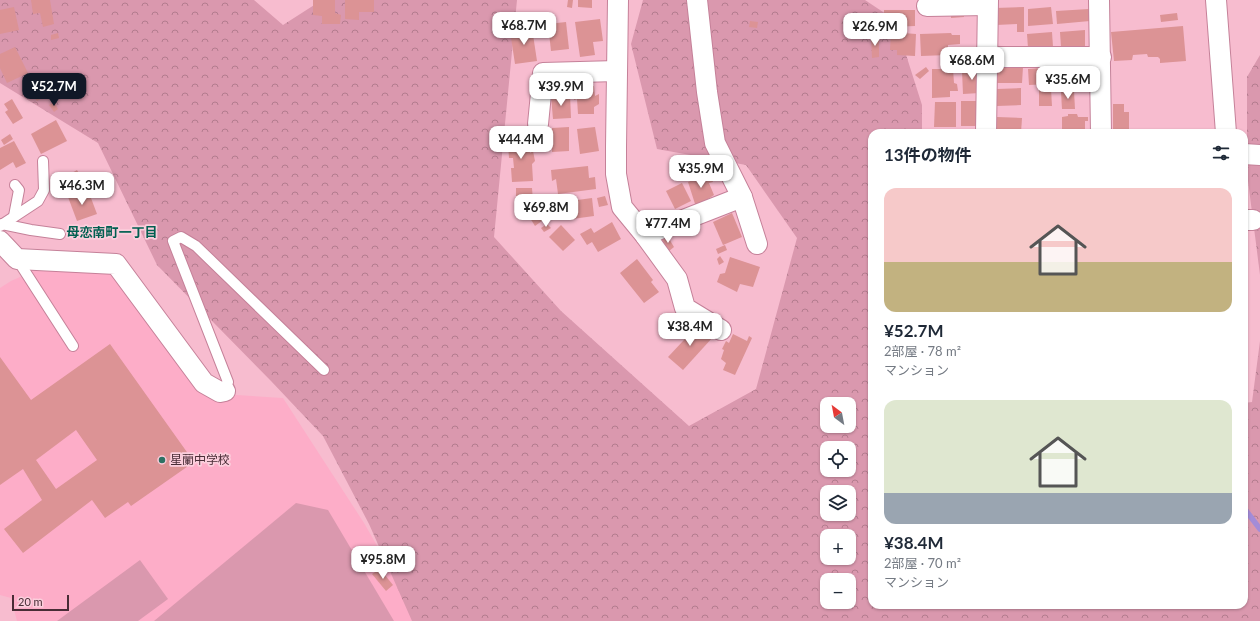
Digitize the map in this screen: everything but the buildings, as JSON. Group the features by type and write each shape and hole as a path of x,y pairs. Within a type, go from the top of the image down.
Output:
{"street":[{"path":"618,0 616,174 622,207 645,235 677,279 685,308 721,330"},
{"path":"697,0 715,143 742,197 756,244"},
{"path":"1099,0 1101,129"},
{"path":"1216,0 1226,129"},
{"path":"927,6 988,2 986,129"},
{"path":"987,57 1101,57"},
{"path":"538,124 542,73 617,71"},
{"path":"1248,154 1260,155"},
{"path":"645,235 742,197"},
{"path":"1,230 17,259 116,264 204,384 220,392 225,391"}],"lane":[{"path":"1,230 14,216 38,201 44,190 43,161"},
{"path":"14,185 19,190 14,216"},
{"path":"1,230 31,230 60,234"},
{"path":"225,391 228,382 173,241 181,238 196,246 324,370"},
{"path":"17,259 73,346"}],"shaded area":[{"name":"星蘭中学校","path":"38,269 111,271 205,393 283,398 364,523 420,621 17,621 11,598 0,595 0,288 11,281"}],"green space":[{"path":"0,0 254,0 283,25 322,0 517,0 494,237 561,311 689,426 756,389 797,238 746,165 657,149 631,44 643,0 865,0 895,20 922,105 922,129 868,129 868,609 1248,609 1248,402 1252,402 1260,341 1260,621 412,621 369,524 323,436 157,265 98,143 0,83"},
{"path":"1260,55 1260,275 1248,181 1247,77"},
{"path":"296,503 328,510 394,621 154,621"},
{"path":"140,560 168,599 138,621 57,621"}],"waterway":[{"path":"1248,513 1260,529"}],"place":[{"name":"星蘭中学校","path":"162,460"}],"district":[{"name":"母恋南町一丁目","path":"112,232"}]}
